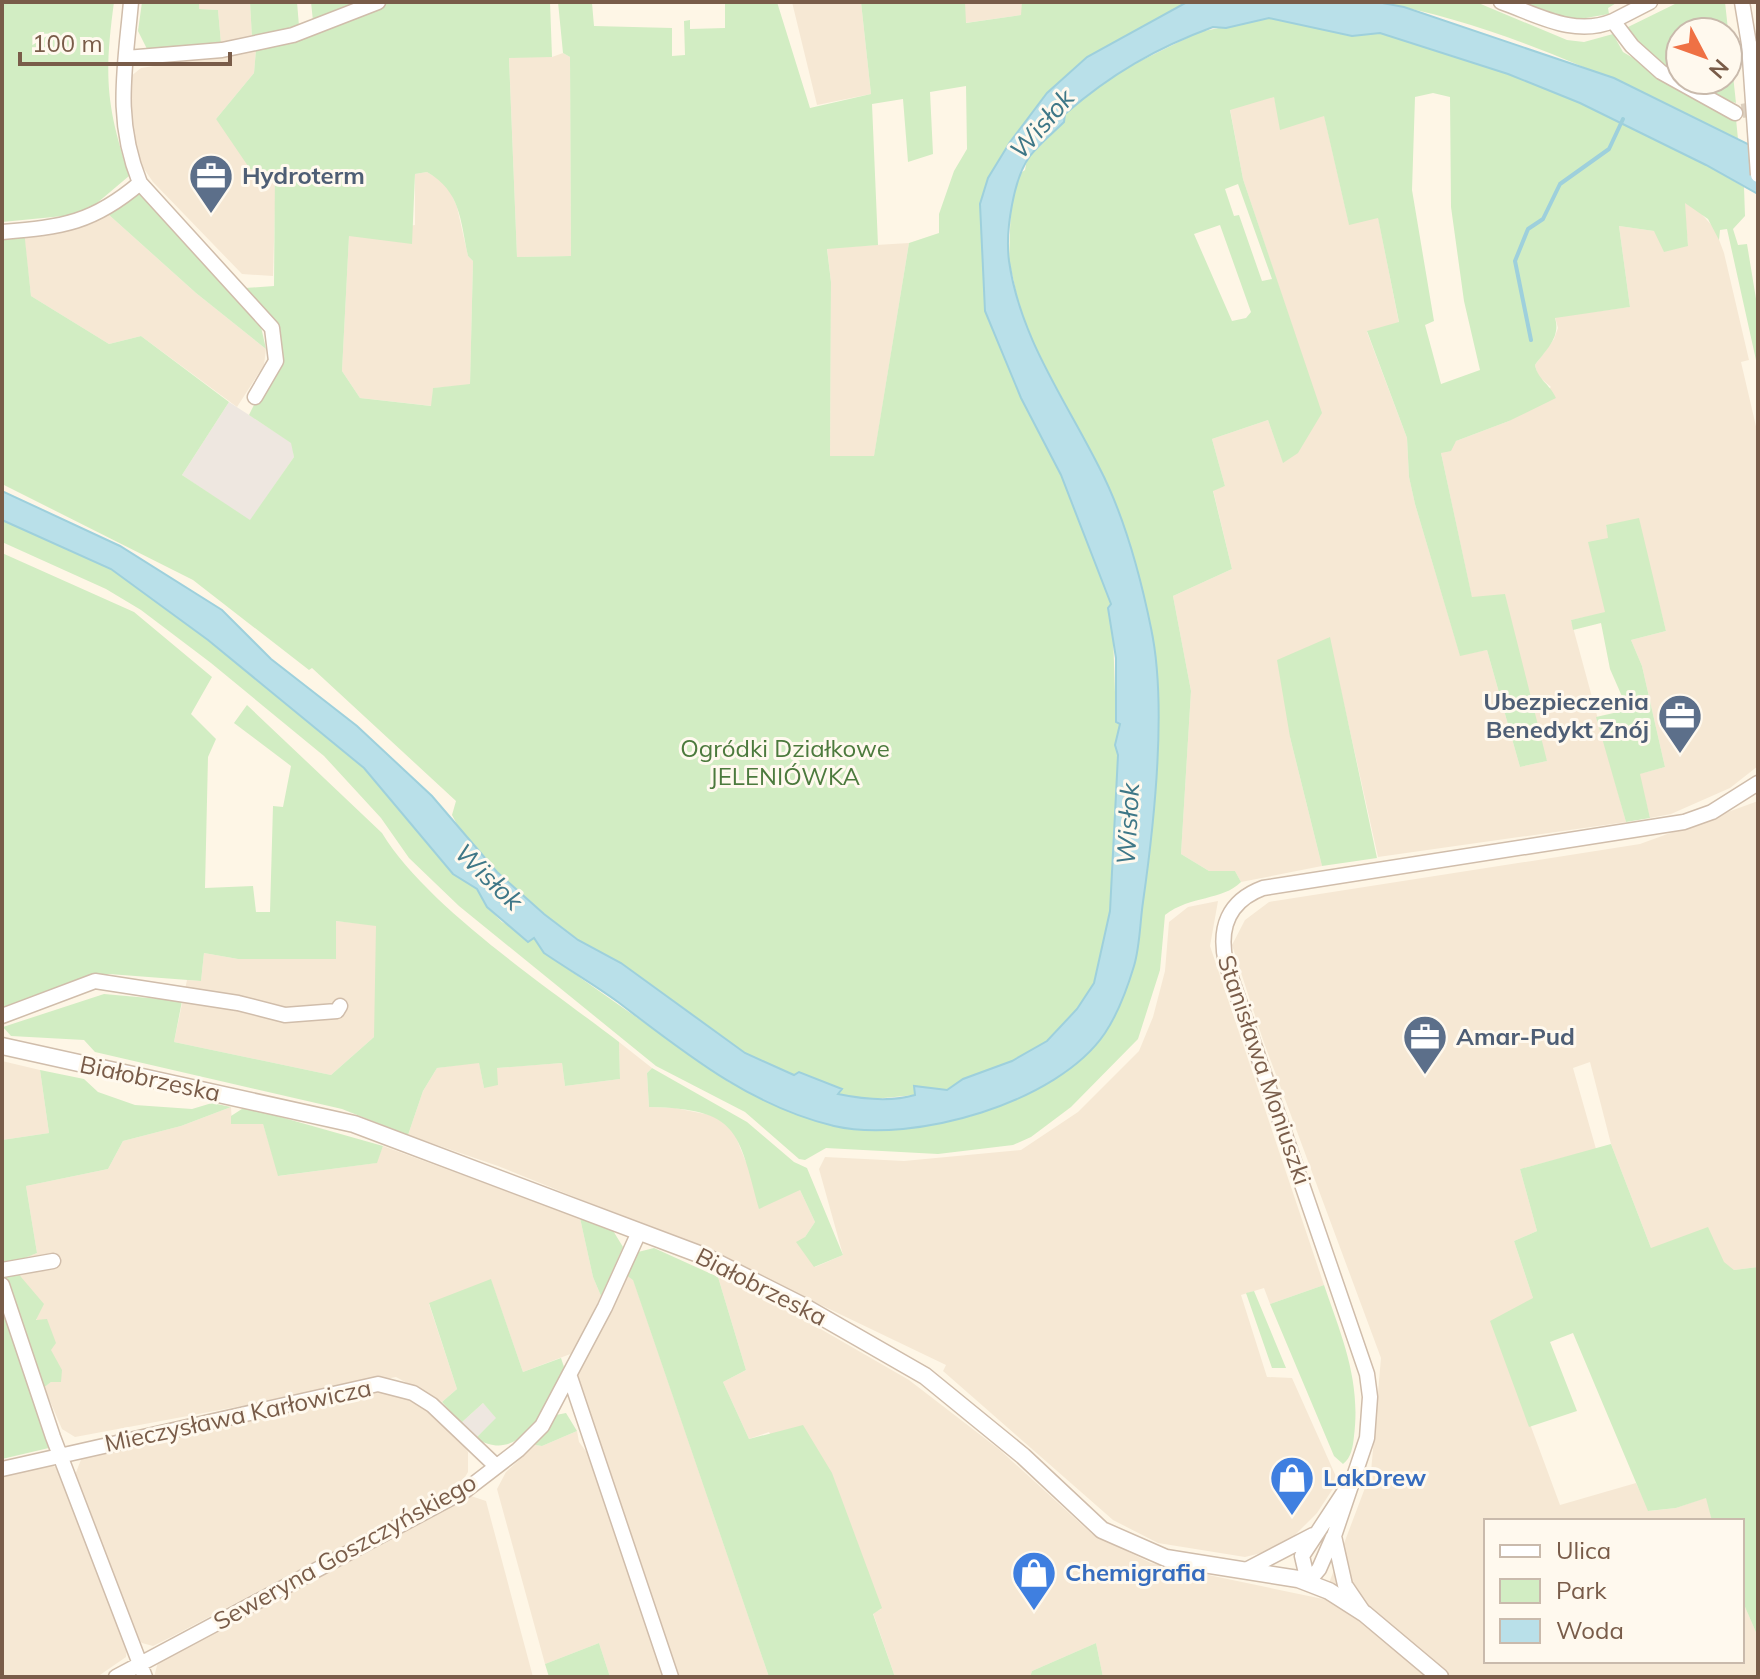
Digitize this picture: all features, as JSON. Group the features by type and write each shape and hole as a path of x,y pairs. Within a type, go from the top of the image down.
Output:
{"street":[{"path":"131,2 122,124 140,183 272,328 276,361 255,397"},
{"path":"126,58 222,50 293,35 378,2"},
{"path":"1501,2 1578,29 1594,29 1650,2"},
{"path":"1742,2 1749,44 1758,175"},
{"path":"1613,21 1632,46 1661,72 1735,113"},
{"path":"2,232 84,220 111,208 140,183"},
{"name":"Stanisława Moniuszki","path":"1308,1582 1324,1560 1352,1483 1367,1438 1370,1397 1367,1374 1226,963 1222,946 1227,916 1236,903 1263,888 1684,822 1712,812 1758,783"},
{"path":"2,1016 95,981 238,1003 285,1015 324,1014 337,1011 340,1006"},
{"name":"Białobrzeska","path":"2,1046 354,1124 704,1256 803,1306 925,1376 1001,1436 1086,1518 1111,1535 1166,1558 1308,1582 1365,1614 1440,1677"},
{"name":"Seweryna Goszczyńskiego","path":"116,1677 142,1671 466,1490 518,1450 542,1426 570,1377 639,1232"},
{"path":"2,1270 53,1261"},
{"path":"2,1285 60,1454 142,1671"},
{"path":"570,1377 671,1677"},
{"name":"Mieczysława Karłowicza","path":"2,1469 378,1384 413,1393 432,1405 495,1465"},
{"path":"1308,1582 1302,1556 1313,1535 1352,1483"},
{"path":"1246,1570 1313,1535"},
{"path":"1334,1536 1345,1585 1365,1614"}],"shaded area":[{"path":"199,2 250,2 252,38 221,43 218,10 198,9"},
{"path":"792,2 861,2 871,94 817,105"},
{"path":"965,2 1022,2 1022,15 965,23"},
{"path":"256,50 254,73 216,119 276,172 273,276 242,274 153,182 138,160 128,106 130,77 141,68"},
{"path":"563,53 570,57 571,256 517,257 509,57 552,57"},
{"path":"1274,96 1281,129 1324,115 1349,224 1378,217 1399,323 1367,332 1407,438 1409,477 1415,504 1460,655 1487,650 1520,767 1547,761 1472,598 1441,453 1456,441 1509,421 1551,387 1538,376 1535,365 1554,339 1558,328 1555,317 1630,307 1619,226 1654,231 1688,245 1684,202 1698,210 1715,229 1724,253 1749,360 1741,362 1758,435 1758,766 1730,788 1671,814 1650,818 1639,774 1665,767 1642,666 1631,640 1666,631 1638,519 1606,526 1609,538 1605,613 1571,620 1626,822 1378,857 1329,637 1290,737 1322,866 1241,882 1235,871 1209,871 1181,854 1191,691 1173,596 1232,569 1213,490 1225,486 1212,439 1268,420 1283,462 1321,413 1243,179 1230,109"},
{"path":"427,172 447,184 457,207 468,256 473,261 470,385 433,388 432,406 360,398 342,371 349,236 415,225 415,174"},
{"path":"108,214 196,293 266,349 264,365 237,407 141,336 109,344 31,296 24,234 95,222"},
{"path":"909,243 874,457 830,456 831,282 827,248"},
{"path":"229,402 292,443 294,457 250,521 182,475"},
{"path":"1758,801 1758,1267 1734,1270 1724,1263 1651,1248 1611,1144 1590,1062 1573,1068 1596,1149 1520,1169 1537,1231 1514,1241 1533,1298 1513,1378 1560,1505 1636,1483 1649,1511 1676,1508 1707,1497 1712,1519 1484,1519 1484,1663 1744,1663 1744,1605 1758,1637 1758,1677 1103,1677 1096,1643 1032,1671 1030,1677 895,1677 873,1613 881,1609 769,1432 749,1439 723,1382 746,1370 718,1277 753,1290 909,1380 1000,1450 1092,1534 1151,1563 1323,1599 1371,1472 1381,1358 1263,1040 1232,945 1245,920 1269,902 1640,844"},
{"path":"1218,901 1210,946 1324,1285 1270,1304 1264,1288 1241,1295 1267,1377 1292,1378 1338,1481 1317,1513 1290,1540 1265,1552 1245,1557 1158,1543 1113,1520 943,1371 946,1365 708,1251 498,1166 408,1135 423,1091 437,1068 479,1062 484,1088 496,1068 562,1063 565,1086 620,1079 619,1042 652,1068 647,1073 649,1107 675,1108 715,1116 733,1130 746,1162 800,1190 815,1222 805,1237 809,1258 815,1267 843,1255 819,1169 825,1157 904,1161 1021,1150 1078,1112 1139,1051 1153,1017 1165,971 1169,922 1188,907"},
{"path":"335,921 376,925 377,1022 374,1037 331,1075 174,1042 187,980 201,981 204,953 238,959 336,959"},
{"path":"2,1061 40,1070 49,1133 2,1140"},
{"path":"231,1107 232,1124 263,1124 279,1176 376,1163 383,1146 580,1218 593,1277 601,1296 573,1353 523,1372 491,1280 429,1304 457,1389 442,1402 396,1377 75,1437 62,1429 44,1387 51,1382 51,1350 10,1263 37,1253 26,1186 108,1169 123,1141 181,1126"},
{"path":"626,1275 633,1279 769,1677 676,1677 576,1376"},
{"path":"380,1389 408,1396 431,1411 455,1434 468,1452 468,1472 460,1485 153,1646 142,1643 135,1636 75,1475 82,1457"},
{"path":"483,1403 497,1418 476,1438 461,1423"},
{"path":"577,1431 579,1442 594,1462 665,1677 610,1677 599,1643 545,1664 497,1489 506,1472 535,1445 542,1446"},
{"path":"49,1464 62,1470 127,1644 126,1657 97,1677 2,1677 2,1475"},
{"path":"471,1496 486,1501 533,1677 154,1677 158,1662"}],"green space":[{"path":"2,2 114,2 109,90 129,176 84,214 2,222"},
{"path":"142,2 199,2 199,9 218,10 221,43 147,49 138,31"},
{"path":"250,2 297,2 299,26 252,38"},
{"path":"311,2 362,2 313,21"},
{"name":"Ogródki Działkowe JELENIÓWKA","path":"391,2 550,2 552,57 509,58 517,257 571,256 570,57 563,53 558,2 596,2 592,3 594,26 672,28 672,56 685,55 684,21 690,20 690,29 725,28 725,2 777,2 810,108 871,94 861,2 965,2 966,23 1021,15 1022,2 1187,2 1087,57 1047,93 1010,142 980,204 985,311 1021,398 1061,475 1112,604 1116,722 1120,724 1120,733 1110,911 1094,983 1077,1009 1047,1042 1012,1061 963,1079 947,1090 914,1087 915,1095 863,1100 837,1094 745,1053 621,963 578,940 544,914 497,872 462,834 452,815 456,801 312,668 309,670 193,580 2,484 2,232 24,230 31,296 109,344 141,336 229,402 182,475 250,520 294,457 291,443 249,415 267,379 275,350 270,321 245,288 274,286 275,172 250,169 216,119 254,73 256,50","holes":["966,86 967,149 954,171 939,214 939,233 909,243 874,456 830,456 831,282 827,249 878,245 872,104 903,99 908,162 933,154 930,92","427,172 447,188 453,198 468,256 473,261 470,384 433,388 431,406 360,398 342,371 349,236 412,244 415,174"]},
{"path":"1377,2 1476,2 1567,40 1584,42 1613,34 1623,52 1664,76 1664,96 1697,96 1736,119 1738,139 1562,58 1471,25"},
{"path":"1521,2 1618,2 1608,8 1609,14 1574,20"},
{"path":"1679,2 1725,2 1727,16 1664,16 1664,64 1642,50 1626,28"},
{"path":"1269,18 1352,36 1380,33 1508,74 1580,103 1744,187 1745,216 1733,229 1738,245 1747,244 1758,311 1758,369 1727,229 1720,230 1719,240 1708,219 1685,203 1688,246 1664,252 1654,231 1619,226 1630,307 1555,318 1554,337 1535,365 1556,398 1509,421 1456,441 1451,451 1441,453 1472,597 1505,594 1547,761 1520,767 1487,650 1460,656 1415,504 1409,477 1407,438 1367,331 1399,322 1378,218 1349,225 1324,116 1280,130 1274,97 1230,110 1243,179 1322,413 1298,453 1283,463 1268,420 1212,439 1225,486 1213,491 1232,569 1173,596 1191,691 1181,854 1209,871 1235,871 1241,882 1225,892 1185,904 1165,915 1160,970 1138,1039 1071,1107 1031,1137 1013,1145 938,1154 826,1148 805,1160 799,1159 745,1112 656,1066 459,906 409,858 381,818 324,756 211,663 141,610 106,589 2,542 2,520 111,569 208,640 364,768 453,874 477,889 487,907 502,922 534,938 545,953 730,1083 969,1117 1037,1089 1076,1064 1150,850 1157,716 1152,631 1127,539 1101,470 1044,367 1021,314 1009,260 1011,202 1027,159 1064,122 1065,114 1104,79 1199,32","holes":["1433,93 1450,97 1451,207 1464,301 1480,370 1441,384 1425,325 1434,321 1412,190 1415,97","1238,184 1272,279 1262,281 1239,215 1234,216 1225,189","1220,225 1251,312 1246,318 1232,321 1194,234"]},
{"path":"1716,96 1735,96 1736,103"},
{"path":"138,194 144,194 259,318 266,349 196,293 108,214"},
{"path":"1639,518 1666,631 1631,640 1642,666 1665,767 1640,774 1650,818 1626,822 1596,717 1618,712 1624,701 1610,669 1601,623 1573,630 1571,620 1605,612 1588,542 1608,538 1606,525"},
{"path":"2,553 134,612 212,677 191,714 216,739 208,757 205,888 253,886 256,912 270,912 273,806 283,807 291,766 234,723 247,705 382,833 402,861 458,917 619,1042 620,1079 565,1086 562,1063 497,1068 498,1085 484,1088 479,1063 437,1068 423,1091 408,1135 342,1109 95,1052 84,1040 11,1036 3,1027 104,994 182,1001 174,1042 331,1075 374,1037 376,926 336,921 336,959 238,959 204,953 201,981 109,974 2,1011"},
{"path":"1330,637 1377,858 1322,866 1290,737 1277,660"},
{"path":"652,1068 747,1122 794,1162 807,1168 843,1255 814,1267 796,1242 805,1237 815,1222 800,1190 759,1209 739,1143 718,1120 701,1113 649,1107 647,1073"},
{"path":"40,1070 84,1079 98,1092 135,1105 192,1109 212,1103 231,1107 181,1126 123,1141 108,1169 26,1186 37,1253 10,1264 44,1304 36,1320 47,1319 56,1343 51,1350 62,1370 61,1382 51,1382 38,1392 53,1447 2,1459 2,1140 49,1133"},
{"path":"245,1107 383,1146 377,1163 278,1176 263,1124 231,1124 231,1116"},
{"path":"1611,1144 1651,1248 1708,1227 1724,1262 1734,1270 1758,1267 1758,1637 1744,1605 1744,1519 1711,1519 1706,1498 1676,1508 1648,1511 1573,1333 1550,1342 1577,1411 1529,1427 1490,1321 1533,1298 1514,1241 1537,1231 1520,1169"},
{"path":"580,1218 612,1229 623,1247 601,1296 593,1277"},
{"path":"654,1248 718,1277 746,1370 723,1382 749,1439 803,1425 832,1473 882,1608 873,1614 895,1677 769,1677 633,1280 626,1275 638,1252"},
{"path":"491,1279 523,1372 561,1358 565,1370 531,1427 520,1438 507,1444 492,1445 476,1438 496,1418 483,1403 461,1423 442,1402 457,1389 429,1303"},
{"path":"1324,1285 1348,1359 1355,1397 1353,1444 1343,1464 1334,1456 1270,1304"},
{"path":"1254,1291 1286,1368 1272,1368 1246,1293"},
{"path":"566,1413 577,1431 542,1446 535,1445 556,1415"},
{"path":"599,1643 610,1677 549,1677 545,1664"},
{"path":"1096,1643 1103,1677 1030,1677 1032,1671"}],"water":[{"name":"Wisłok","path":"1187,2 1377,2 1404,7 1614,78 1758,149 1758,194 1580,103 1508,74 1380,33 1352,36 1269,18 1226,28 1213,27 1172,44 1135,63 1065,114 1064,122 1034,152 1019,177 1010,220 1009,261 1033,342 1108,485 1130,545 1147,608 1156,658 1157,764 1139,942 1134,966 1114,1018 1083,1058 1054,1080 1019,1098 942,1123 866,1130 834,1126 803,1117 746,1091 544,953 534,938 528,942 487,907 477,889 453,874 364,768 208,640 111,569 2,520 2,491 120,546 222,610 271,659 357,726 432,796 497,872 544,914 578,940 621,963 745,1053 794,1075 799,1072 842,1089 838,1094 847,1096 876,1099 906,1097 915,1095 914,1086 947,1090 963,1079 1012,1061 1047,1041 1077,1009 1094,983 1110,911 1118,755 1115,745 1120,724 1116,722 1116,658 1108,608 1111,604 1061,475 1021,398 985,311 980,204 988,178 1010,142 1047,93 1087,57"}],"waterway":[{"path":"1531,340 1515,261 1528,229 1543,219 1560,184 1609,149 1623,119"}],"tunnel":[{"path":"1742,111 1758,108"}],"place":[{"name":"Hydroterm","path":"211,215"},
{"name":"Ubezpieczenia Benedykt Znój","path":"1680,755"},
{"name":"Amar-Pud","path":"1425,1076"},
{"name":"LakDrew","path":"1292,1517"},
{"name":"Chemigrafia","path":"1034,1612"}]}
